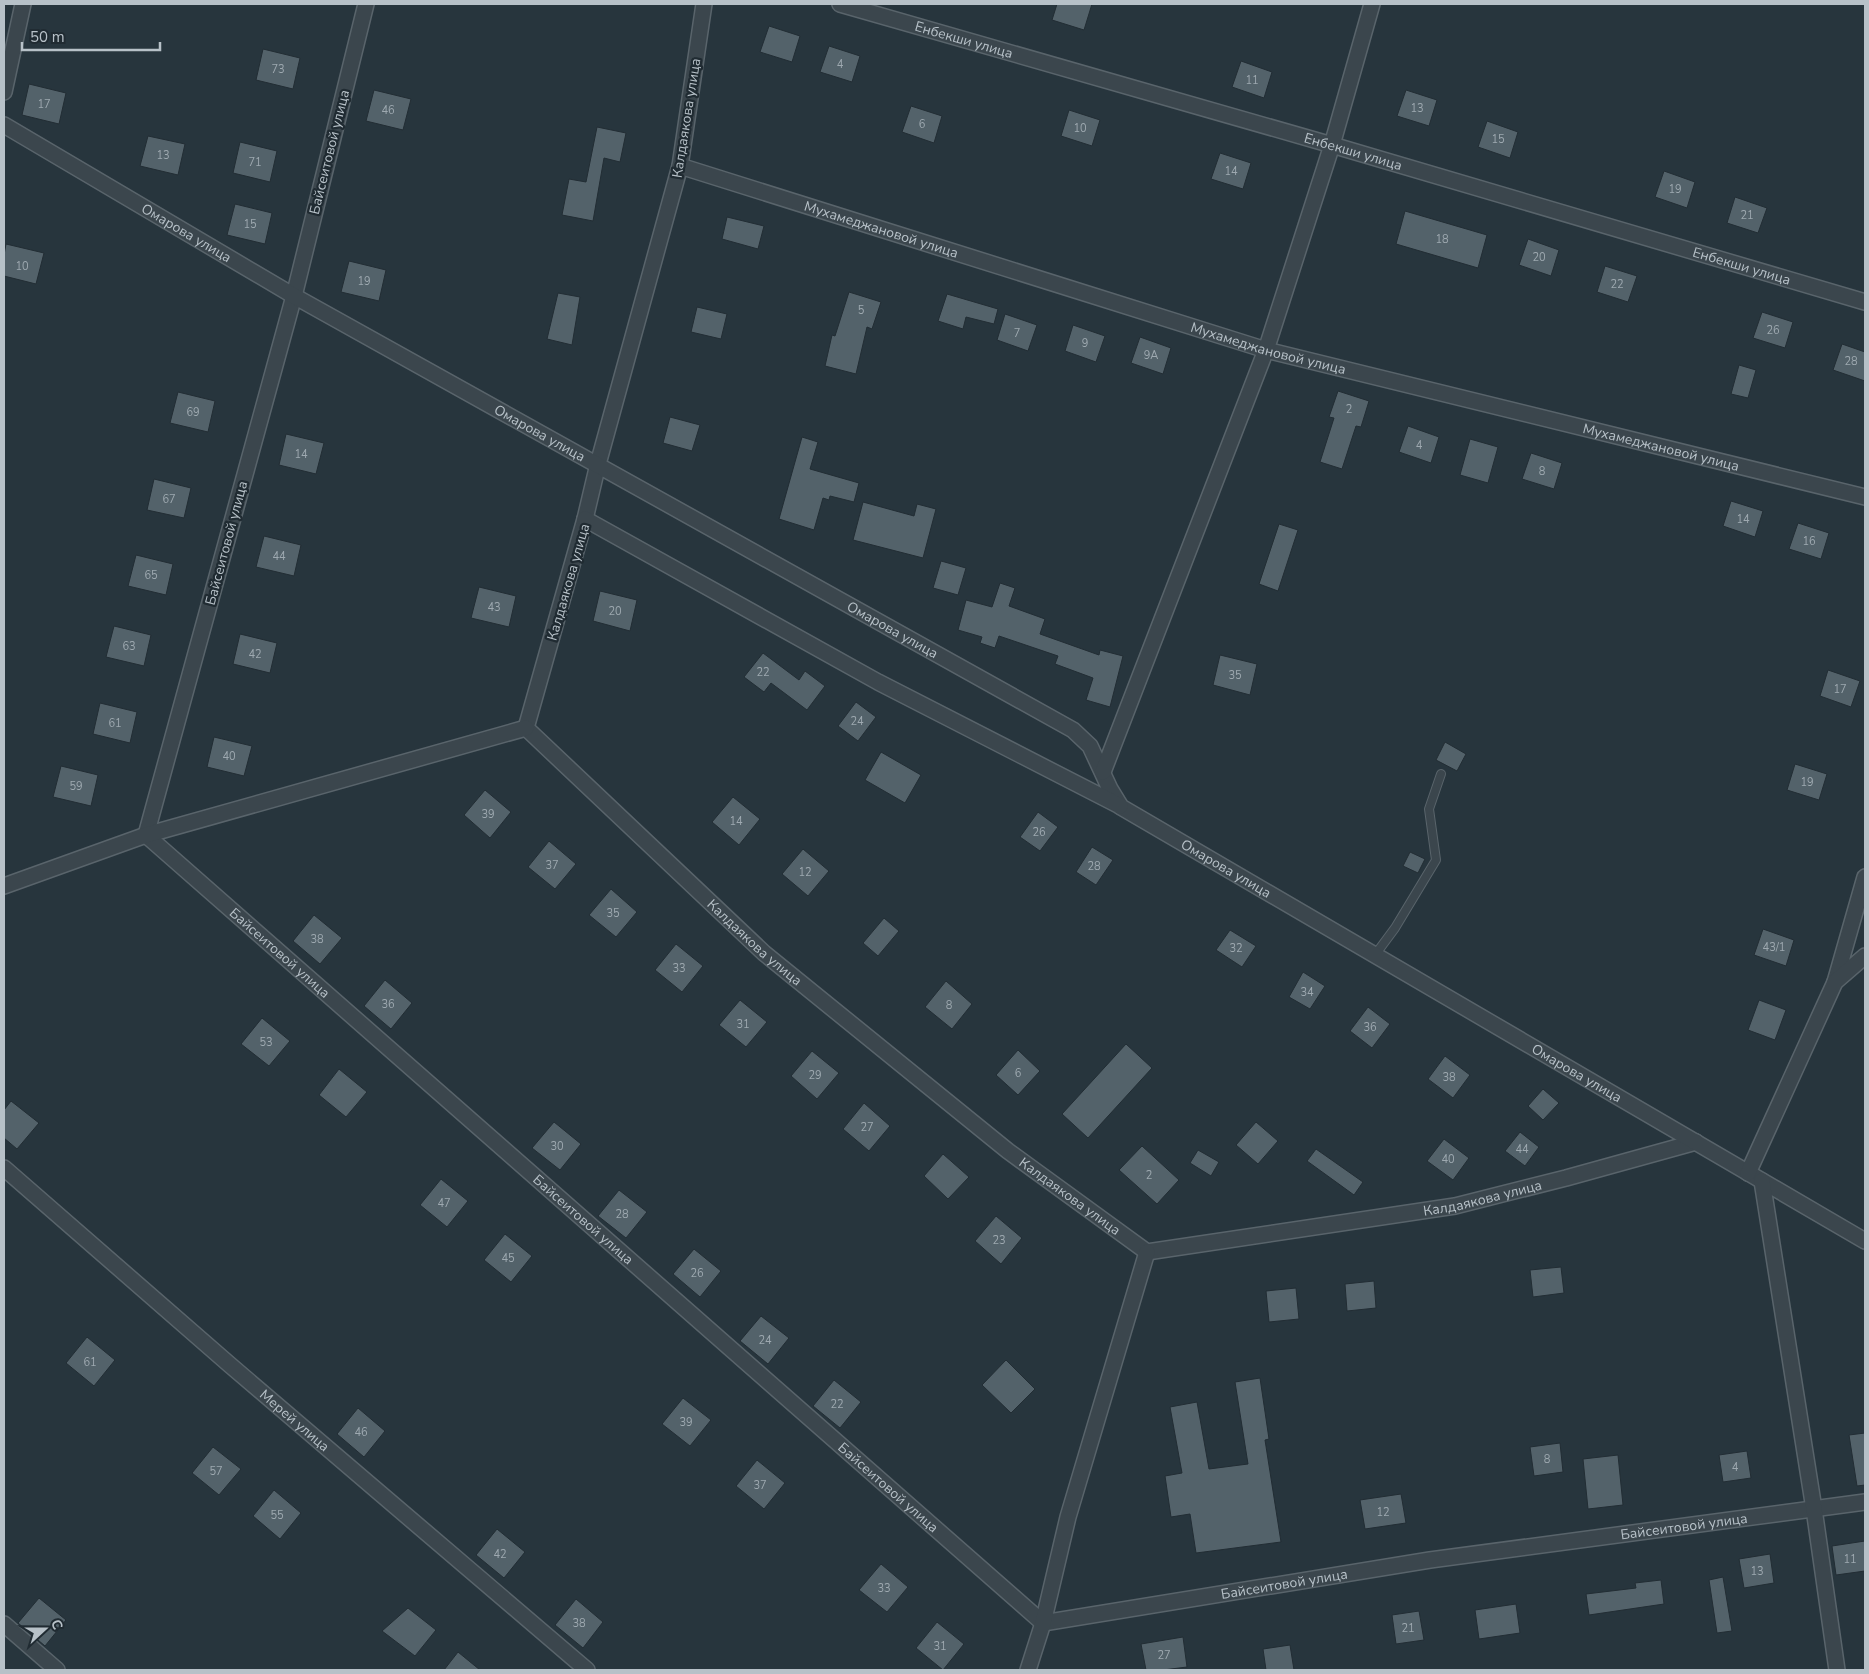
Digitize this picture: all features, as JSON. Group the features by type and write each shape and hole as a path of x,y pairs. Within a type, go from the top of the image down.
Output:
{"street":[{"path":"4,92 23,4"},
{"name":"Байсеитовой улица","path":"366,4 294,296 146,835 1043,1623 1430,1560 1865,1502"},
{"name":"Калдаякова улица","path":"704,4 680,166 598,464 586,519 526,728 764,953 1008,1151 1147,1252 1455,1206 1696,1142"},
{"name":"Енбекши улица","path":"840,4 1332,145 1865,302"},
{"path":"1103,772 1266,350 1332,145 1372,4"},
{"name":"Омарова улица","path":"4,125 294,296 1073,730 1090,746 1110,789 1121,807 1865,1241"},
{"name":"Мухамеджановой улица","path":"680,166 1266,350 1865,498"},
{"path":"586,519 878,682 1121,807"},
{"path":"4,886 146,835 526,728"},
{"path":"1748,1173 1835,982 1865,877"},
{"path":"1835,982 1865,956"},
{"name":"Мерей улица","path":"4,1168 230,1365 587,1670"},
{"path":"1762,1181 1814,1509 1837,1670"},
{"path":"1028,1670 1043,1623 1068,1517 1147,1252"},
{"path":"4,1624 57,1670"}],"lane":[{"path":"1375,954 1395,928 1436,860 1430,809 1441,774"}],"building":[{"path":"1057,4 1092,4 1084,30 1052,20"},
{"path":"769,26 800,36 792,62 760,52"},
{"path":"829,46 860,56 852,82 820,72"},
{"path":"263,49 300,58 293,89 256,80"},
{"path":"1241,61 1272,72 1264,98 1232,87"},
{"path":"29,84 66,93 59,124 22,115"},
{"path":"374,90 411,99 403,130 366,121"},
{"path":"1406,90 1437,100 1429,126 1397,116"},
{"path":"911,106 942,116 934,143 902,132"},
{"path":"1069,110 1100,120 1092,146 1061,136"},
{"path":"1487,121 1518,132 1510,158 1478,147"},
{"path":"597,127 626,133 620,162 604,158 593,221 562,215 569,179 586,182"},
{"path":"148,136 185,144 178,175 140,166"},
{"path":"240,142 277,151 270,182 233,173"},
{"path":"1220,153 1251,163 1243,189 1211,179"},
{"path":"1664,171 1695,182 1687,208 1655,197"},
{"path":"1735,197 1767,208 1758,233 1727,223"},
{"path":"235,204 272,213 265,244 227,235"},
{"path":"1405,211 1487,235 1478,268 1396,244"},
{"path":"727,217 764,226 758,249 722,239"},
{"path":"1528,239 1559,250 1551,276 1519,265"},
{"path":"6,244 44,253 36,284 4,276"},
{"path":"349,261 386,270 379,301 341,292"},
{"path":"1605,266 1637,276 1628,302 1597,292"},
{"path":"849,292 881,302 872,329 867,327 856,374 825,366 832,335 835,336"},
{"path":"558,293 580,297 572,345 547,339"},
{"path":"947,294 998,309 994,324 966,317 963,329 938,321"},
{"path":"697,307 727,314 721,339 691,332"},
{"path":"1762,312 1793,322 1785,348 1753,338"},
{"path":"1005,314 1037,325 1028,351 997,340"},
{"path":"1073,325 1105,336 1096,362 1065,351"},
{"path":"1140,337 1171,348 1163,374 1131,363"},
{"path":"1842,344 1865,352 1865,381 1833,370"},
{"path":"1739,365 1756,370 1748,398 1731,394"},
{"path":"1338,391 1369,401 1361,427 1356,426 1342,469 1320,462 1334,418 1329,417"},
{"path":"178,392 215,401 208,432 170,423"},
{"path":"670,417 700,425 692,451 663,443"},
{"path":"1408,426 1439,437 1431,463 1399,452"},
{"path":"286,434 324,443 316,474 279,465"},
{"path":"802,437 818,442 810,469 859,483 854,502 830,496 829,500 823,498 814,530 779,519"},
{"path":"1470,439 1498,447 1488,483 1460,475"},
{"path":"1531,453 1562,463 1554,489 1522,479"},
{"path":"154,479 191,488 184,518 147,510"},
{"path":"1731,501 1763,511 1755,537 1723,526"},
{"path":"863,502 914,516 917,504 936,509 923,558 853,540"},
{"path":"1798,523 1829,533 1821,559 1789,549"},
{"path":"1279,524 1298,530 1278,591 1259,584"},
{"path":"264,536 301,545 294,576 256,567"},
{"path":"136,555 173,564 166,595 128,586"},
{"path":"941,561 966,568 958,595 933,588"},
{"path":"1000,583 1015,588 1009,606 1045,619 1040,634 1099,655 1100,650 1123,656 1110,707 1086,700 1093,678 1055,664 1058,656 999,636 995,648 980,643 982,637 958,630 966,600 992,607"},
{"path":"479,587 516,596 509,627 471,618"},
{"path":"600,591 637,600 630,631 593,621"},
{"path":"114,626 151,635 144,666 106,657"},
{"path":"240,634 277,643 270,673 233,664"},
{"path":"763,653 799,680 805,671 825,686 807,710 771,683 764,692 744,677"},
{"path":"1220,655 1257,664 1250,695 1213,685"},
{"path":"1828,670 1860,681 1851,707 1820,696"},
{"path":"856,702 876,717 858,741 838,726"},
{"path":"100,703 137,712 130,743 93,734"},
{"path":"214,737 252,746 244,776 207,767"},
{"path":"1445,742 1466,754 1457,771 1436,760"},
{"path":"881,752 921,775 905,803 865,780"},
{"path":"1795,764 1827,774 1819,800 1787,790"},
{"path":"61,766 98,775 91,806 53,797"},
{"path":"485,790 511,812 490,838 464,815"},
{"path":"733,797 760,819 739,845 712,822"},
{"path":"1038,812 1058,827 1040,851 1020,837"},
{"path":"549,841 576,864 555,889 528,867"},
{"path":"1092,847 1113,860 1096,885 1076,872"},
{"path":"803,849 829,871 808,896 782,874"},
{"path":"1410,852 1425,859 1418,873 1403,866"},
{"path":"611,889 637,912 616,937 589,915"},
{"path":"314,915 342,938 320,964 293,941"},
{"path":"884,918 899,931 878,956 863,943"},
{"path":"1763,929 1794,940 1786,966 1754,955"},
{"path":"1230,930 1256,946 1242,967 1216,950"},
{"path":"676,944 703,966 682,992 655,970"},
{"path":"1303,972 1325,986 1310,1009 1289,997"},
{"path":"385,980 412,1003 391,1029 364,1006"},
{"path":"946,981 972,1004 952,1029 925,1007"},
{"path":"740,1000 767,1022 746,1047 719,1025"},
{"path":"1759,1000 1786,1010 1775,1040 1748,1030"},
{"path":"1368,1007 1390,1024 1372,1048 1350,1031"},
{"path":"262,1018 290,1041 269,1066 241,1044"},
{"path":"1126,1044 1152,1068 1088,1138 1062,1114"},
{"path":"1018,1050 1040,1071 1018,1095 996,1075"},
{"path":"812,1051 839,1073 817,1099 791,1076"},
{"path":"1445,1056 1470,1075 1453,1098 1428,1079"},
{"path":"339,1069 367,1092 346,1117 319,1095"},
{"path":"1543,1089 1559,1103 1543,1120 1528,1106"},
{"path":"11,1101 39,1123 17,1149 4,1138 4,1110"},
{"path":"864,1103 890,1126 869,1151 843,1129"},
{"path":"554,1122 581,1144 560,1170 532,1148"},
{"path":"1256,1122 1278,1141 1258,1164 1236,1145"},
{"path":"1520,1132 1539,1147 1525,1166 1505,1151"},
{"path":"1444,1139 1469,1158 1453,1180 1427,1161"},
{"path":"1142,1146 1179,1180 1157,1204 1119,1170"},
{"path":"1316,1149 1363,1182 1354,1195 1307,1161"},
{"path":"1198,1150 1219,1162 1211,1176 1190,1163"},
{"path":"943,1154 969,1177 948,1199 924,1176"},
{"path":"441,1179 468,1201 447,1227 420,1205"},
{"path":"619,1190 647,1212 626,1238 598,1216"},
{"path":"996,1216 1022,1238 1001,1264 975,1241"},
{"path":"505,1234 532,1256 511,1282 484,1260"},
{"path":"694,1249 721,1271 700,1297 673,1274"},
{"path":"1561,1267 1564,1293 1533,1297 1530,1270"},
{"path":"1374,1281 1376,1308 1347,1311 1345,1284"},
{"path":"1296,1288 1299,1319 1269,1322 1266,1291"},
{"path":"761,1316 789,1338 768,1364 740,1341"},
{"path":"87,1337 115,1360 94,1386 66,1363"},
{"path":"1006,1360 1035,1389 1011,1413 982,1385"},
{"path":"1260,1378 1269,1439 1265,1440 1281,1542 1196,1553 1190,1514 1171,1517 1165,1476 1182,1473 1170,1407 1197,1402 1209,1469 1248,1464 1235,1382"},
{"path":"834,1380 861,1402 840,1428 813,1406"},
{"path":"683,1398 711,1420 690,1446 662,1424"},
{"path":"358,1408 385,1431 364,1457 337,1434"},
{"path":"1865,1433 1865,1485 1857,1486 1849,1435"},
{"path":"1560,1443 1563,1472 1534,1476 1530,1447"},
{"path":"213,1447 241,1469 219,1495 192,1473"},
{"path":"1747,1451 1751,1478 1723,1482 1719,1455"},
{"path":"1618,1455 1623,1505 1588,1509 1583,1459"},
{"path":"757,1460 785,1483 764,1509 736,1486"},
{"path":"274,1490 301,1513 280,1539 253,1516"},
{"path":"1401,1494 1406,1523 1365,1529 1360,1500"},
{"path":"497,1529 525,1552 504,1578 476,1555"},
{"path":"1865,1541 1865,1571 1836,1575 1832,1546"},
{"path":"1770,1554 1774,1583 1744,1588 1739,1559"},
{"path":"881,1564 908,1587 887,1612 859,1590"},
{"path":"1723,1577 1732,1631 1717,1633 1709,1580"},
{"path":"1661,1580 1664,1604 1589,1615 1586,1594 1636,1588 1635,1583"},
{"path":"39,1598 66,1620 45,1646 18,1623"},
{"path":"576,1599 603,1622 583,1648 555,1625"},
{"path":"1516,1604 1520,1633 1479,1639 1475,1610"},
{"path":"408,1608 436,1630 415,1656 382,1631"},
{"path":"1419,1611 1424,1640 1396,1644 1392,1615"},
{"path":"937,1622 964,1644 943,1670 916,1648"},
{"path":"1183,1637 1187,1667 1146,1670 1141,1644"},
{"path":"1290,1645 1294,1670 1266,1670 1263,1649"},
{"path":"458,1652 480,1670 444,1670"}]}
